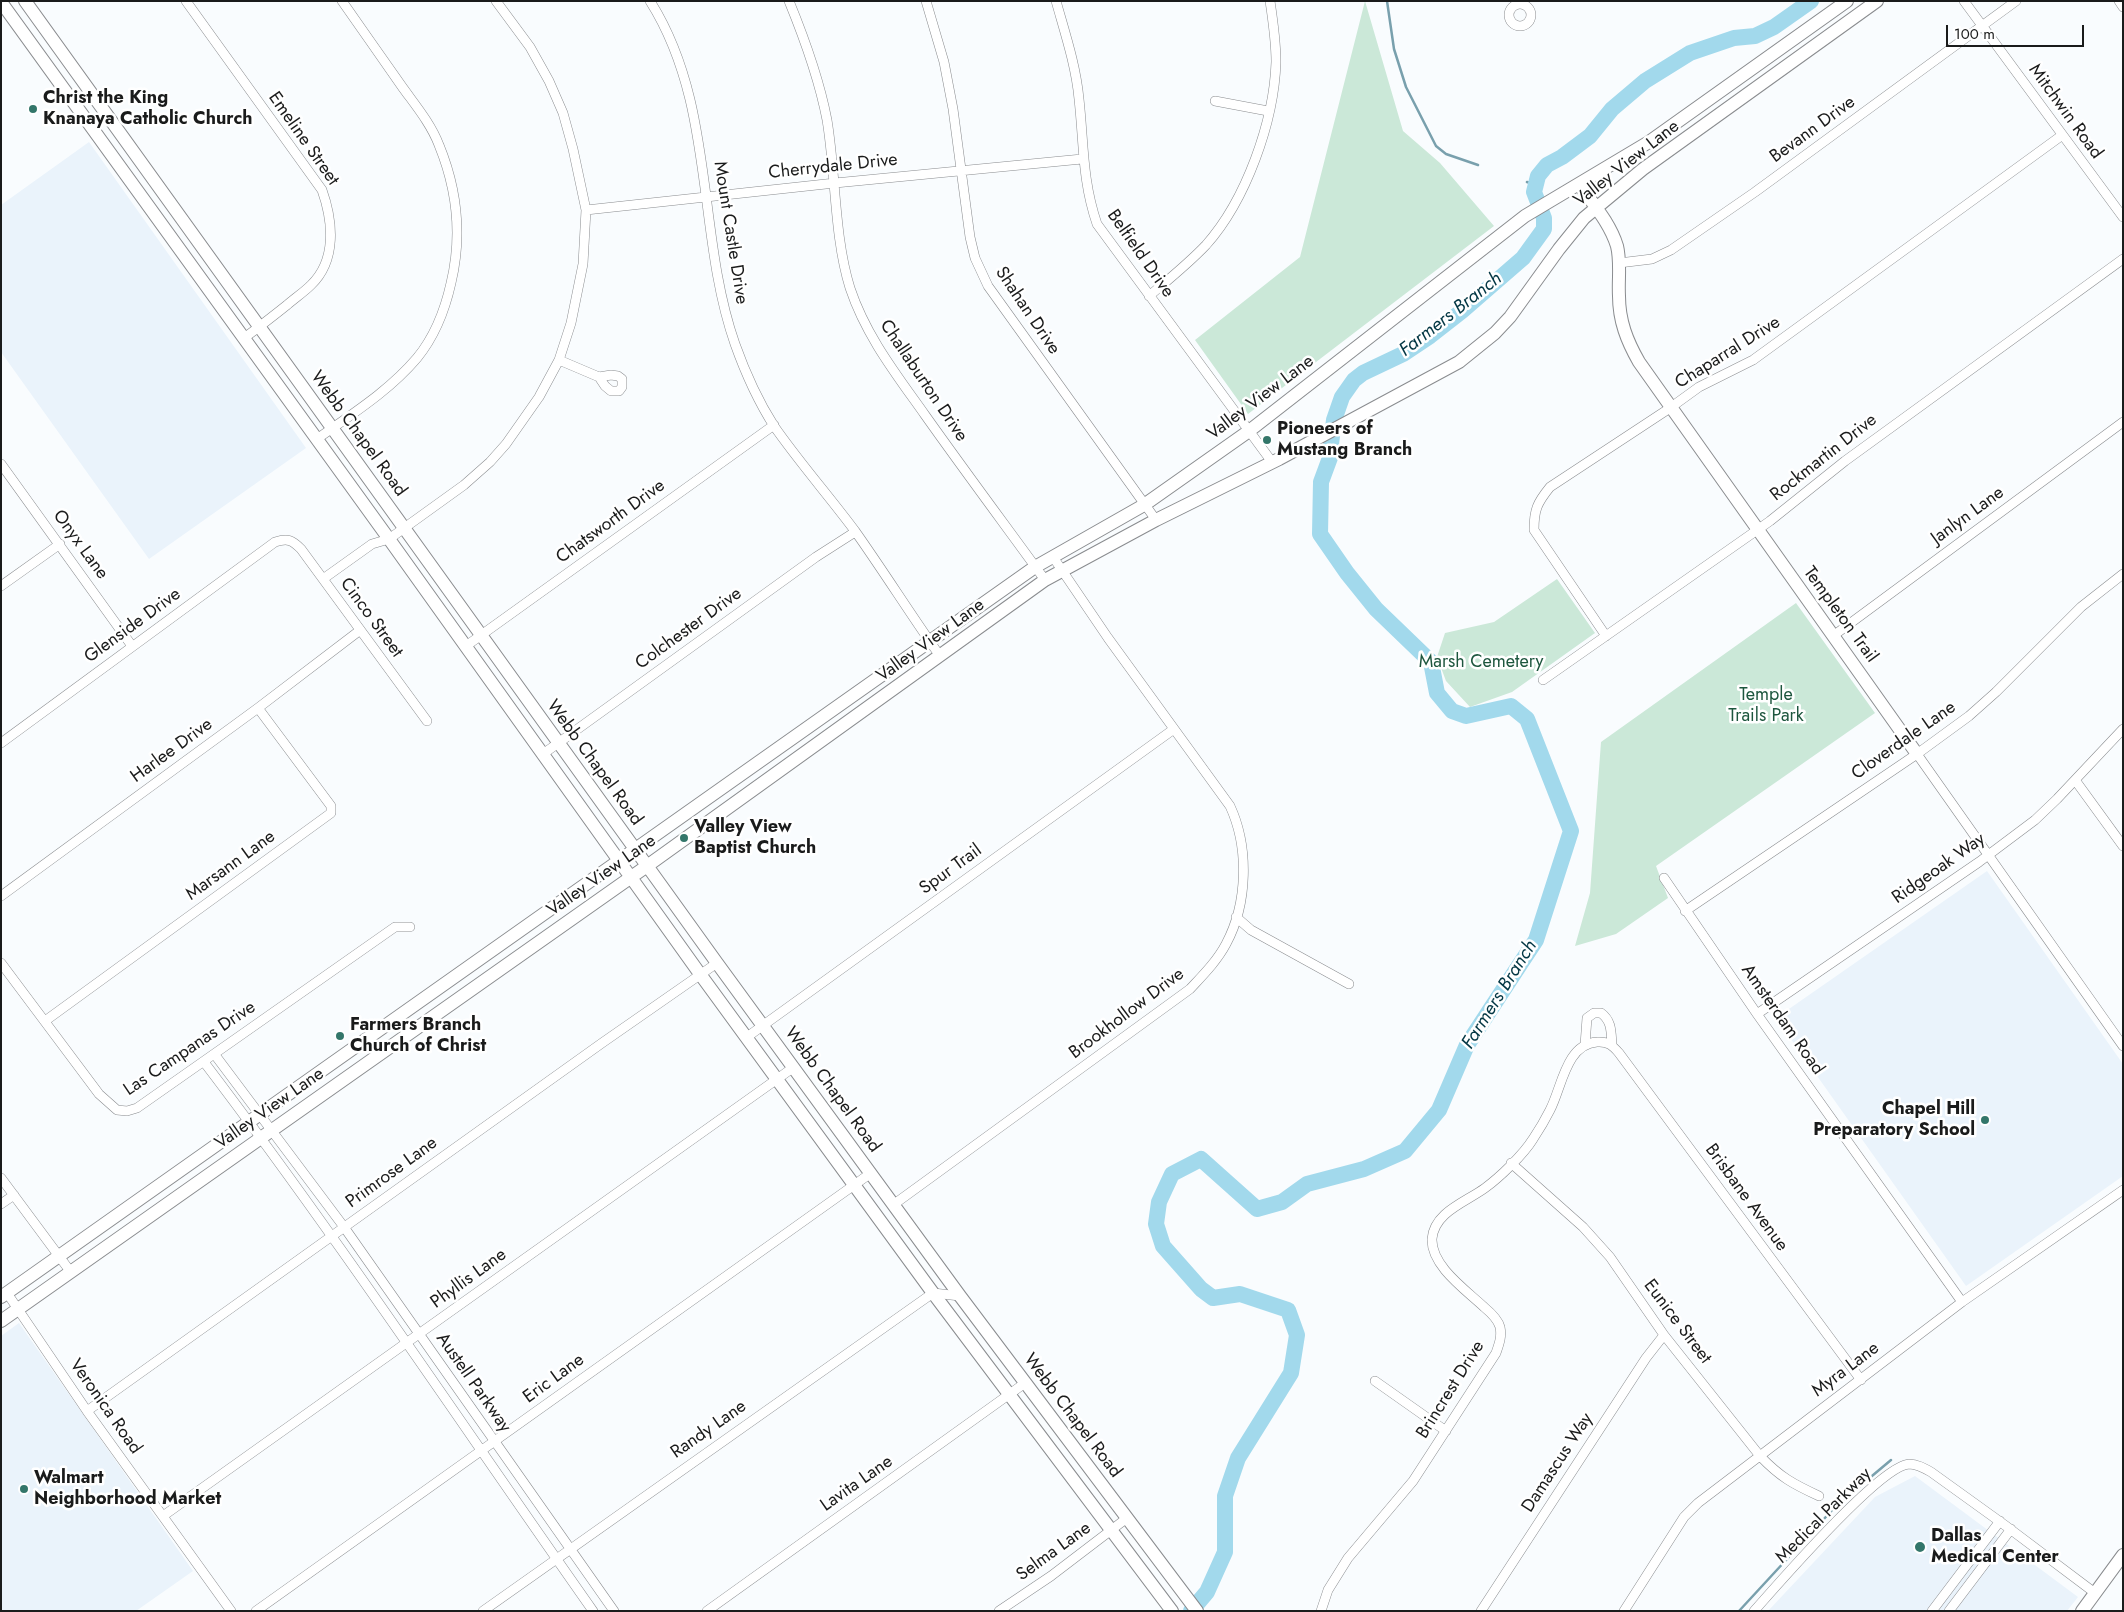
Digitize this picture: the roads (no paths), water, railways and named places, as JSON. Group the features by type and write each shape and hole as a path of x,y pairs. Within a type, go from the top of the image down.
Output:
{"main road":[{"name":"Webb Chapel Road","path":"25,1 117,127 331,429 405,527 558,744 717,964 960,1296 1197,1611"},
{"name":"Valley View Lane","path":"4,1295 1035,567 1144,505 1249,431 1525,216 1649,142 1847,1"},
{"name":"Valley View Lane","path":"1,1321 647,866 1045,580 1156,520 1374,408 1444,370 1477,349 1496,333 1527,296 1559,249 1584,218 1643,169 1877,1"},
{"name":"Webb Chapel Road","path":"1,2 466,646 700,974 933,1293 1170,1608"},
{"path":"100,139 117,127"},
{"name":"Templeton Trail","path":"1579,184 1611,230 1618,248 1618,299 1622,326 1627,342 1670,408 1917,754"},
{"path":"211,294 227,282"},
{"path":"492,952 503,966"},
{"path":"2082,1611 2123,1555"}],"street":[{"name":"Emeline Street","path":"186,1 322,190 329,209 332,230 329,252 323,268 312,284 244,338"},
{"path":"317,439 392,383 416,358 428,342 441,317 457,259 457,228 454,202 450,177 439,144 427,122 342,1"},
{"path":"322,579 372,544 389,539 464,486 506,444 539,397 559,360 579,290 583,264 586,210 563,113 530,47 496,1"},
{"name":"Mount Castle Drive","path":"650,1 674,47 685,79 694,115 720,294 734,343 746,374 774,425 855,532 940,656"},
{"name":"Challaburton Drive","path":"789,1 818,79 827,120 842,251 849,286 864,323 875,344 1001,522 1045,580"},
{"name":"Shahan Drive","path":"926,1 944,62 953,109 960,172 975,258 988,286 1156,520"},
{"name":"Belfield Drive","path":"1056,1 1079,97 1082,159 1088,199 1097,224 1272,462"},
{"path":"1149,296 1206,245 1234,205 1258,150 1268,111 1276,61 1270,1"},
{"name":"Mitchwin Road","path":"1964,1 2123,217"},
{"name":"Bevann Drive","path":"1619,263 1652,259 1671,250 1755,192 2016,1"},
{"path":"2119,1 2123,7"},
{"path":"1215,101 1268,111"},
{"name":"Chaparral Drive","path":"1606,636 1534,530 1534,513 1540,499 1550,488 1699,387 1753,360 2062,136"},
{"name":"Cherrydale Drive","path":"586,210 707,196 1082,159"},
{"name":"Rockmartin Drive","path":"1543,680 1770,521 1845,460 2123,259"},
{"path":"559,360 599,377"},
{"name":"Janlyn Lane","path":"1833,636 2123,422"},
{"name":"Chatsworth Drive","path":"466,646 774,425"},
{"name":"Onyx Lane","path":"1,464 132,646"},
{"name":"Colchester Drive","path":"543,754 816,557 855,532"},
{"name":"Cinco Street","path":"285,539 292,540 301,549 427,722"},
{"name":"Glenside Drive","path":"1,743 275,542 285,539"},
{"path":"1,586 60,544"},
{"name":"Brookhollow Drive","path":"893,1205 1190,989 1219,956 1236,917 1241,897 1243,874 1241,833 1222,792 1108,638 1053,557"},
{"name":"Cloverdale Lane","path":"1685,911 1917,754 1969,716 2081,608 2123,574"},
{"name":"Harlee Drive","path":"1,896 360,631"},
{"name":"Marsann Lane","path":"45,1022 331,813 331,806 258,708"},
{"name":"Spur Trail","path":"747,1037 1174,729"},
{"name":"Ridgeoak Way","path":"1757,1014 1988,855 2035,820 2123,729"},
{"name":"Templeton Trail","path":"1917,754 2123,1046"},
{"path":"2075,780 2123,846"},
{"name":"Amsterdam Road","path":"1664,878 1757,1014 1962,1302"},
{"path":"1236,917 1252,930 1349,984"},
{"name":"Las Campanas Drive","path":"1,963 99,1094 117,1110 127,1111 137,1108 395,927 410,927"},
{"name":"Primrose Lane","path":"87,1411 700,974 717,964"},
{"path":"1601,1012 1607,1016 1611,1024 1612,1044 1601,1042 1585,1045 1587,1018 1594,1013 1601,1012"},
{"name":"Brisbane Avenue","path":"1612,1044 1861,1380"},
{"name":"Brincrest Drive","path":"1321,1611 1328,1590 1348,1558 1413,1482 1496,1353 1501,1338 1500,1325 1492,1314 1441,1266 1434,1253 1432,1239 1439,1221 1448,1212 1486,1188 1532,1141 1550,1110 1572,1056 1585,1045"},
{"name":"Austell Parkway","path":"215,1054 254,1118 260,1138 408,1343 593,1611"},
{"name":"Austell Parkway","path":"204,1062 254,1118 272,1129 420,1334 614,1611"},
{"name":"Phyllis Lane","path":"163,1516 794,1067"},
{"name":"Eunice Street","path":"1511,1163 1583,1227 1610,1257 1664,1335 1760,1456 1777,1474 1795,1486 1819,1496"},
{"name":"Eric Lane","path":"256,1611 871,1173"},
{"path":"1,1178 70,1271"},
{"name":"Myra Lane","path":"1624,1611 1684,1517 1698,1503 1962,1302 2123,1190"},
{"path":"1,1204 14,1195"},
{"path":"933,1293 960,1296"},
{"name":"Randy Lane","path":"483,1611 569,1548 933,1293"},
{"name":"Veronica Road","path":"4,1295 17,1310 231,1611"},
{"name":"Damascus Way","path":"1481,1611 1646,1358 1664,1335"},
{"path":"1374,1381 1446,1431"},
{"name":"Lavita Lane","path":"707,1611 1025,1383"},
{"name":"Medical Parkway","path":"1754,1611 1841,1516 1872,1486 1895,1470 1909,1464 1920,1466 1931,1472 2011,1529 2095,1593"},
{"name":"Selma Lane","path":"999,1611 1052,1576 1127,1518"},
{"path":"1932,1611 2000,1521"},
{"path":"1948,1611 2011,1529"}],"waterway":[{"path":"1387,1 1394,49 1406,87 1436,146 1446,154 1478,165"},
{"name":"Farmers Branch","path":"1191,1611 1207,1592 1225,1552 1225,1496 1238,1458 1291,1373 1297,1335 1288,1310 1240,1294 1213,1298 1201,1289 1163,1246 1156,1224 1159,1202 1172,1174 1201,1159 1257,1209 1282,1202 1307,1184 1364,1169 1405,1151 1439,1110 1467,1045 1536,940 1571,831 1527,719 1511,706 1466,716 1452,711 1437,693 1431,662 1376,609 1347,573 1320,534 1321,482 1331,455 1334,420 1342,397 1354,380 1363,373 1403,354 1430,336 1523,258 1544,229 1544,218 1534,192 1538,176 1547,165 1562,157 1590,136 1612,109 1645,81 1690,53 1734,38 1755,36 1774,27 1811,1"},
{"path":"1527,182 1536,185"},
{"path":"1739,1611 1835,1507 1891,1460"}],"place":[{"name":"Christ the King Knanaya Catholic Church","path":"33,109"},
{"name":"Pioneers of Mustang Branch","path":"1267,440"},
{"name":"Valley View Baptist Church","path":"684,838"},
{"name":"Farmers Branch Church of Christ","path":"340,1036"},
{"name":"Chapel Hill Preparatory School","path":"1985,1120"},
{"name":"Walmart Neighborhood Market","path":"24,1489"},
{"name":"Dallas Medical Center","path":"1920,1547"}],"park label":[{"name":"Marsh Cemetery","path":"1481,663"},
{"name":"Temple Trails Park","path":"1766,706"}]}
